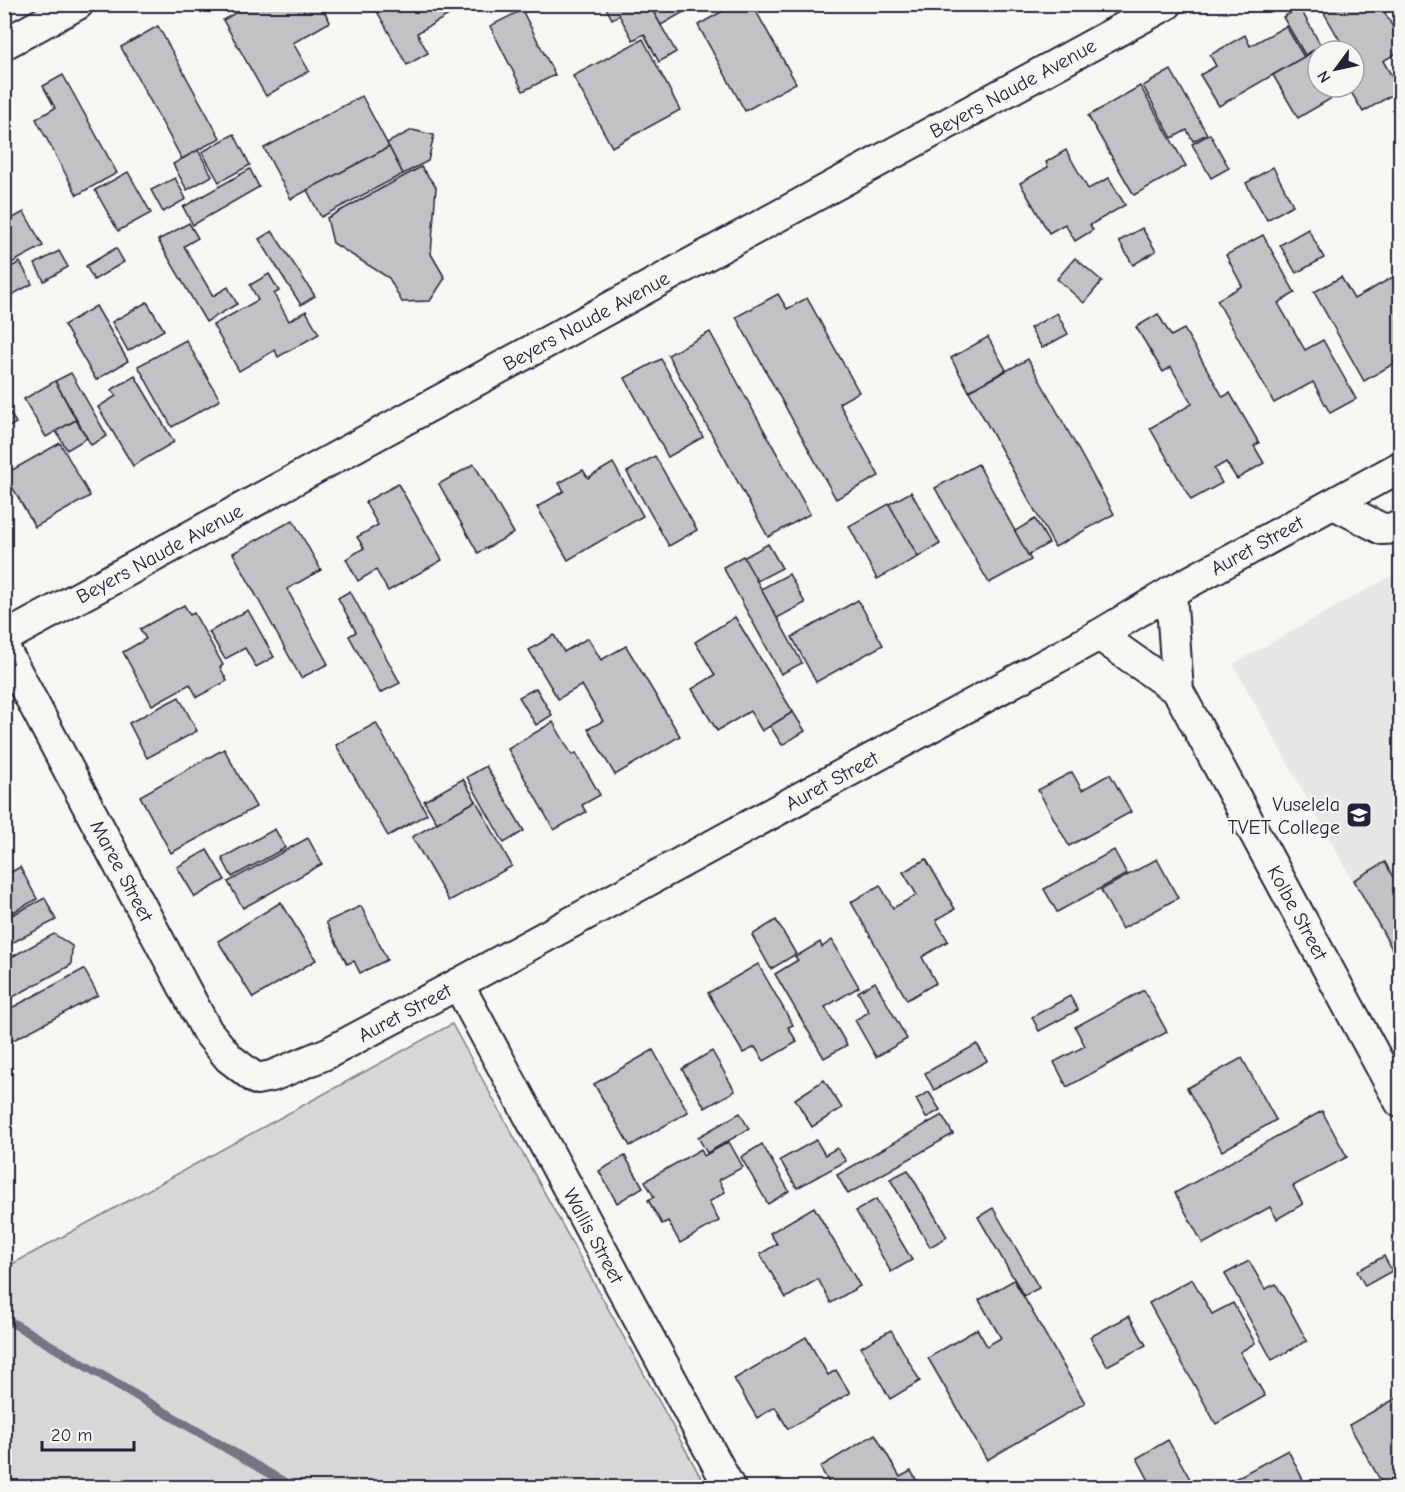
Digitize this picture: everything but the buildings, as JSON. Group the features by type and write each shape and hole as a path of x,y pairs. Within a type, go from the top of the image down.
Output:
{"street":[{"path":"4,44 78,4"},
{"name":"Beyers Naude Avenue","path":"4,638 1167,4"},
{"name":"Auret Street","path":"256,1079 272,1076 328,1053 458,984 1099,635 1171,592 1401,467"},
{"path":"1334,504 1382,528 1401,528"},
{"name":"Kolbe Street","path":"1171,592 1178,691 1401,1102"},
{"name":"Kolbe Street","path":"1099,635 1178,691"},
{"name":"Maree Street","path":"4,648 207,1031 229,1058 256,1079"},
{"name":"Wallis Street","path":"458,984 730,1488"}],"shaded area":[{"name":"Vuselela TVET College","path":"1400,571 1400,967 1233,664"},
{"path":"452,1024 706,1487 5,1487 5,1268"}],"waterway":[{"path":"4,1318 294,1488"}],"place":[{"name":"Vuselela TVET College","path":"1359,815"}]}
